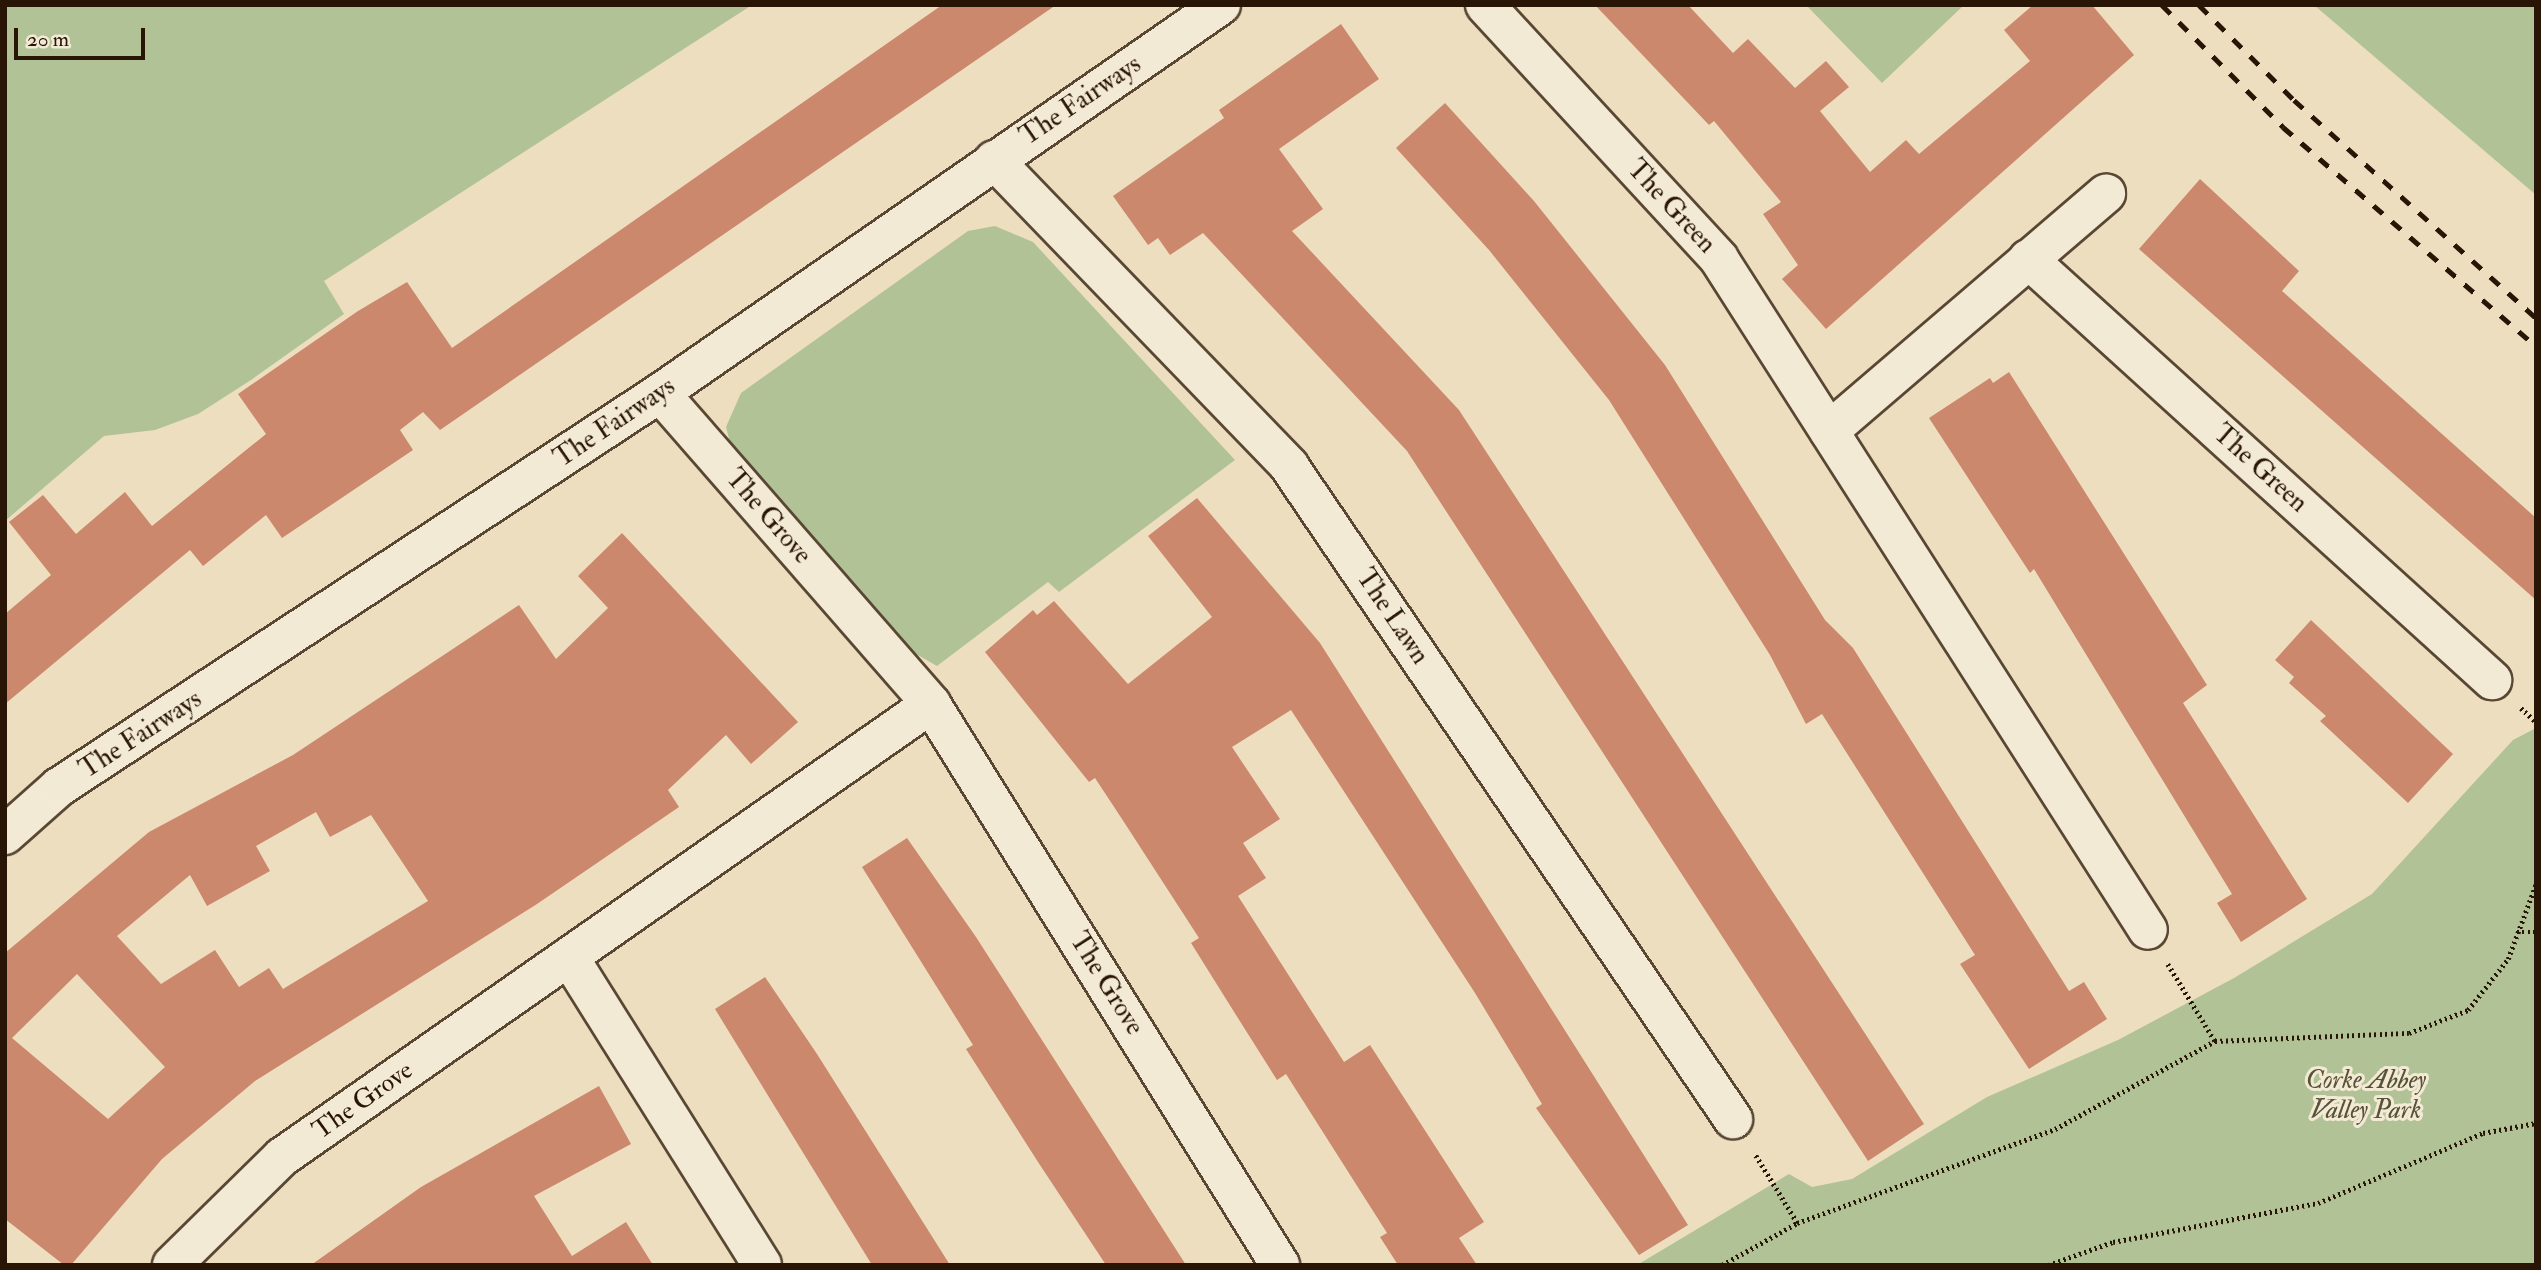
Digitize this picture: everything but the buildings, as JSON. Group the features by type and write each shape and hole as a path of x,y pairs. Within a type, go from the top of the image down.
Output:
{"street":[{"name":"The Fairways","path":"5,835 59,787 660,393 1221,5"},
{"name":"The Green","path":"1485,5 1719,259 2148,930"},
{"name":"The Lawn","path":"994,160 1289,466 1733,1119"},
{"path":"1829,431 2106,194"},
{"name":"The Green","path":"2028,258 2492,680"},
{"name":"The Grove","path":"660,393 931,704 1280,1265"},
{"name":"The Grove","path":"173,1265 282,1157 931,704"},
{"path":"569,957 762,1265"}],"path":[{"path":"1722,1265 1797,1223 2054,1129 2215,1041 2409,1033 2468,1010 2508,959 2536,884"},
{"path":"2148,930 2215,1041"},
{"path":"2518,932 2536,932"},
{"path":"1733,1119 1797,1223"},
{"path":"2048,1265 2113,1242 2318,1203 2483,1133 2536,1123"}],"green space":[{"path":"5,5 752,5 324,281 344,314 251,380 198,414 155,430 104,436 5,521"},
{"path":"1806,5 1964,5 1882,83"},
{"path":"2314,5 2536,5 2536,195"},
{"path":"995,226 1033,242 1235,460 1059,592 1048,582 937,666 909,650 732,450 726,427 741,393 968,231"},
{"name":"Corke Abbey Valley Park","path":"2536,728 2536,1265 1637,1265 1789,1174 1812,1187 1852,1179 1987,1097 2118,1040 2234,978 2372,894 2513,740"}],"railway":[{"path":"2162,5 2283,127 2536,346"},
{"path":"2199,5 2294,100 2536,318"}]}
